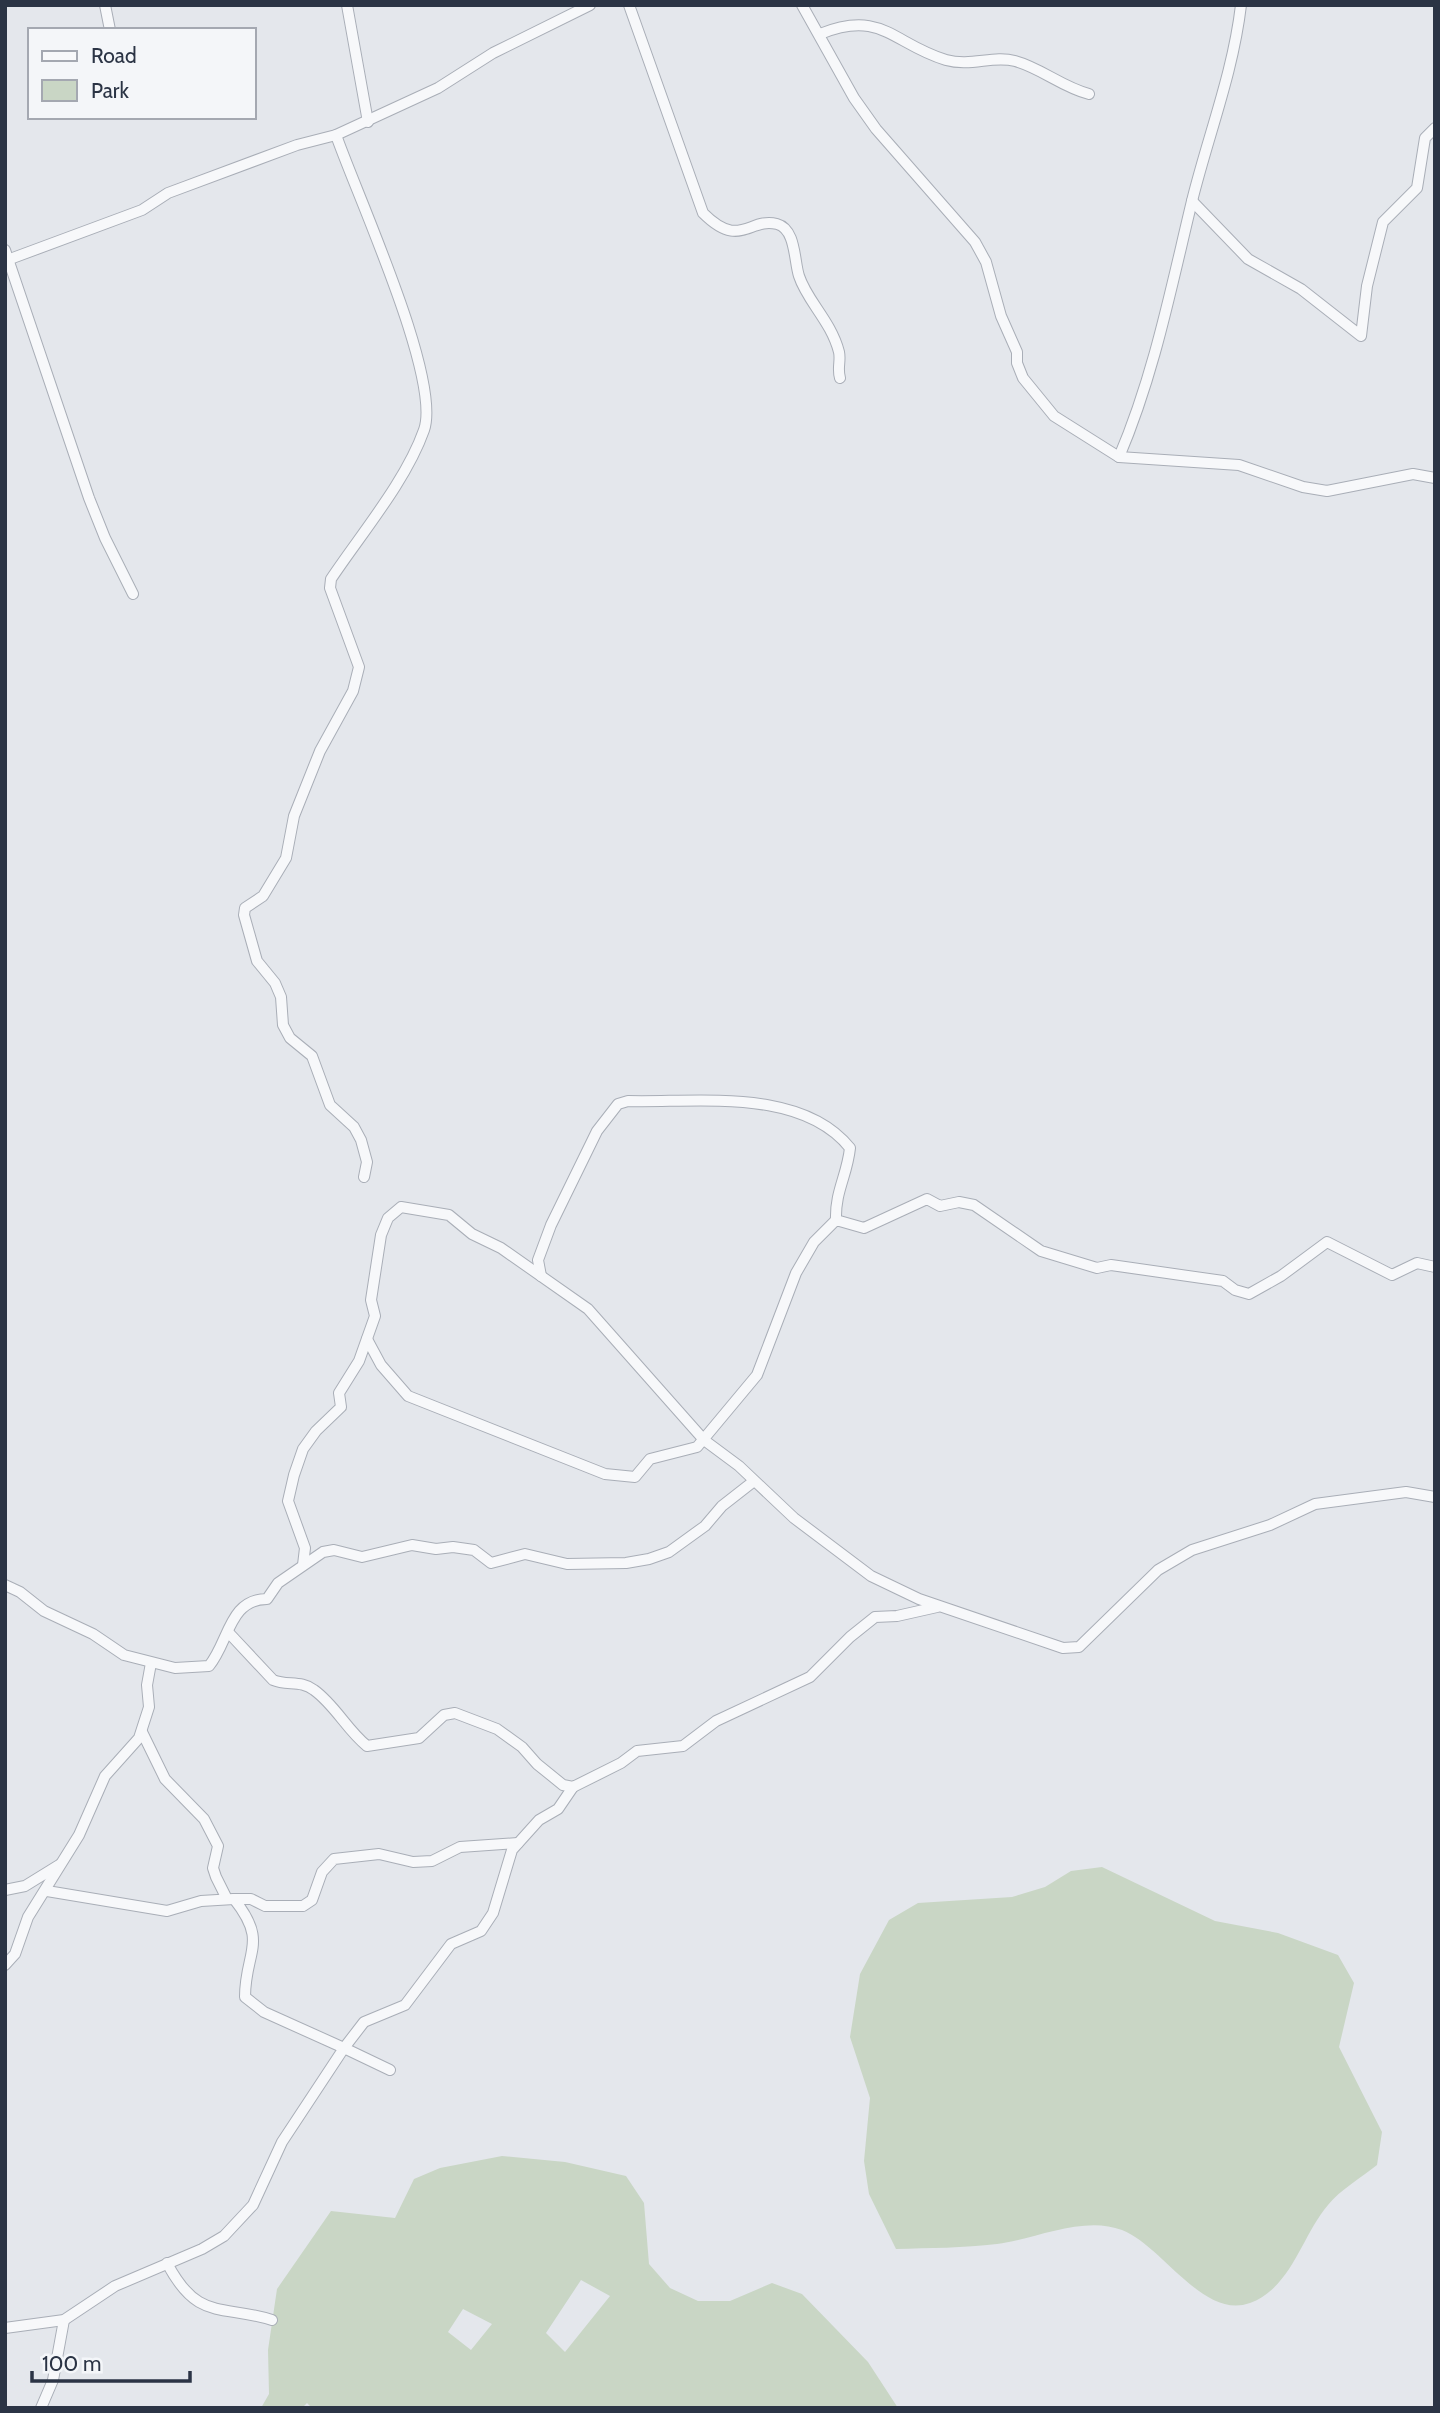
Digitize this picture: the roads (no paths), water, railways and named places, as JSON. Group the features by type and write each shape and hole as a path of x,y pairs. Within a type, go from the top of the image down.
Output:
{"street":[{"path":"105,5 110,28"},
{"path":"347,5 368,121"},
{"path":"133,594 105,538 89,498 8,254 142,209 168,192 297,145 336,135 438,88 493,53 590,5"},
{"path":"629,5 703,213 725,229 742,231 775,223 784,227 790,237 802,286 825,317 840,355 837,368 840,378"},
{"path":"802,5 821,34 854,99 876,129 975,242 986,262 1001,316 1017,352 1020,371 1037,399 1054,416 1119,457 1239,465 1303,487 1327,491 1413,474 1435,478"},
{"path":"1119,457 1135,420 1159,340 1192,201 1237,42 1241,5"},
{"path":"821,34 836,27 866,23 942,59 974,64 1002,59 1014,61 1060,85 1089,94"},
{"path":"1192,201 1248,259 1301,289 1362,336 1367,286 1383,222 1417,188 1425,138 1435,128"},
{"path":"336,135 407,321 426,397 427,415 424,429 401,473 331,579 330,588 359,667 353,691 320,751 295,816 286,858 263,896 245,908 243,915 257,961 275,983 281,997 283,1025 290,1038 312,1056 330,1105 358,1133 367,1162 364,1177"},
{"path":"367,1339 381,1365 408,1396 605,1474 635,1477 650,1459 696,1447 757,1375 796,1273 814,1242 836,1220 835,1198 848,1165 850,1148 828,1128 806,1116 743,1101 628,1101 618,1104 597,1130 551,1225 538,1260 541,1276"},
{"path":"836,1220 864,1228 927,1199 940,1206 959,1202 974,1205 1041,1251 1097,1268 1111,1265 1223,1282 1235,1290 1250,1293 1281,1276 1328,1242 1392,1275 1416,1263 1435,1267"},
{"path":"303,1565 305,1548 288,1501 294,1475 303,1449 316,1431 341,1407 339,1393 351,1378 375,1316 371,1300 381,1235 388,1218 401,1207 449,1215 472,1234 501,1248 588,1309 704,1440 754,1480 794,1518 871,1576 943,1606 1063,1648 1079,1647 1158,1570 1192,1550 1270,1525 1315,1504 1406,1492 1435,1496"},
{"path":"5,1585 20,1592 44,1611 93,1634 124,1655 174,1668 209,1666 220,1653 239,1610 253,1599 267,1599 278,1583 323,1552 334,1549 362,1557 412,1545 474,1550 491,1563 525,1554 567,1564 626,1563 669,1552 705,1527 722,1506 754,1480"},
{"path":"5,2328 64,2320 115,2286 225,2236 253,2205 282,2142 363,2022 405,2006 451,1944 481,1931 493,1913 512,1850 539,1820 558,1810 572,1787 621,1763 637,1751 683,1746 716,1721 810,1677 850,1637 875,1617 897,1616 915,1609 943,1606"},
{"path":"228,1632 273,1679 281,1684 299,1683 314,1689 353,1735 367,1746 419,1738 444,1715 456,1713 496,1729 522,1746 537,1764 563,1785 572,1787"},
{"path":"5,1965 15,1954 28,1917 64,1862 105,1776 142,1732 149,1707 147,1685 151,1663"},
{"path":"142,1732 165,1779 204,1819 218,1846 213,1868 216,1877 230,1899 248,1917 254,1936 245,1997 264,2012 390,2070"},
{"path":"47,1891 167,1911 201,1901 230,1899 251,1899 265,1906 303,1906 312,1900 322,1872 334,1859 379,1854 413,1862 432,1861 460,1847 518,1843"},
{"path":"5,1890 25,1886 64,1862"},
{"path":"167,2263 191,2295 210,2309 272,2320"},
{"path":"41,2408 53,2380 64,2320"}]}
